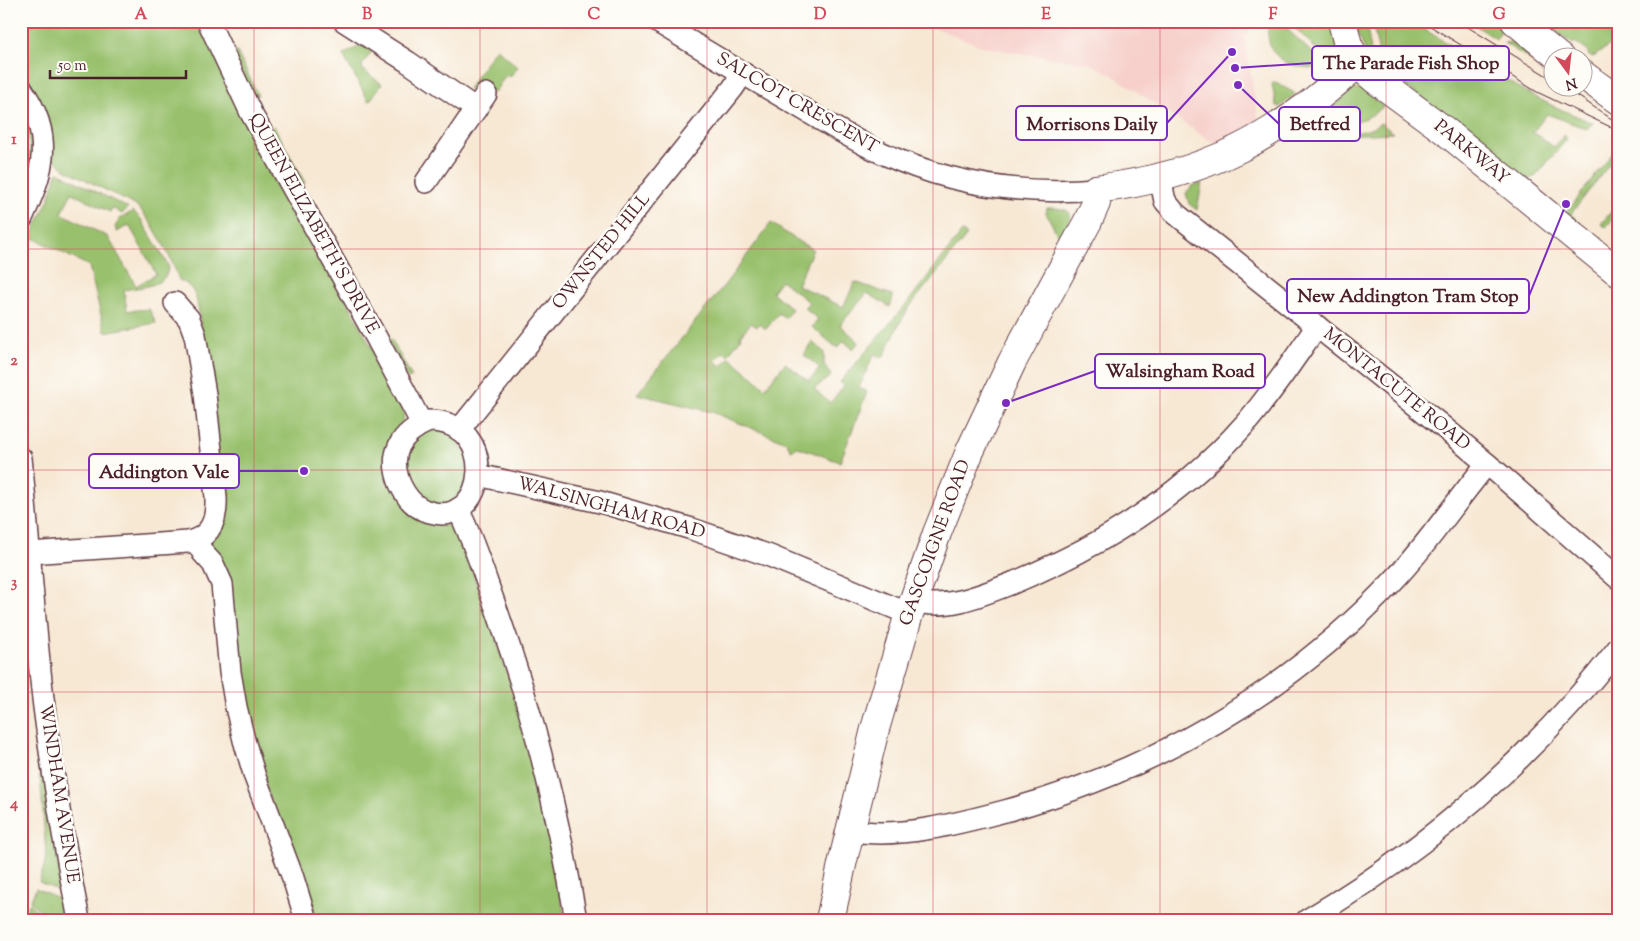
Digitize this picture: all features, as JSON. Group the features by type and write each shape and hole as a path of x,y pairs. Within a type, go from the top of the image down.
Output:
{"street":[{"name":"QUEEN ELIZABETH'S DRIVE","path":"208,21 250,113 377,339 422,424"},
{"path":"344,21 408,62 481,101 426,182"},
{"name":"SALCOT CRESCENT","path":"656,21 859,142 888,156 931,172 978,184 1022,190 1063,191 1096,189 1160,178 1213,160 1266,134 1315,99 1358,63"},
{"name":"PARKWAY","path":"1342,21 1348,45 1358,63 1376,80 1444,130 1619,273"},
{"path":"1515,21 1548,48"},
{"name":"OWNSTED HILL","path":"459,430 734,88 743,73"},
{"path":"1592,81 1619,101"},
{"path":"21,88 34,109 42,134 43,148 40,174 21,220"},
{"name":"MONTACUTE ROAD","path":"1160,178 1166,201 1176,214 1374,370 1488,464 1619,579"},
{"name":"GASCOIGNE ROAD","path":"830,920 875,729 911,607 945,511 970,451 1012,362 1082,234 1096,203 1096,189"},
{"path":"29,553 196,540 208,532 216,517 216,505 214,469 205,394 194,335 189,319 175,304"},
{"name":"WALSINGHAM ROAD","path":"478,475 600,502 692,529 911,607 946,604 1004,586 1076,555 1145,513 1199,470 1245,424 1279,382 1317,326"},
{"path":"429,421 440,421 459,430 473,446 479,464 476,485 472,495 458,509 450,513 441,514 424,511 410,500 400,483 395,462 398,447 407,435 422,424 429,421"},
{"name":"WINDHAM AVENUE","path":"21,458 49,746 79,920"},
{"path":"850,830 871,833 898,832 958,822 1019,808 1123,771 1198,734 1281,680 1318,652 1350,623 1417,554 1488,464"},
{"path":"458,509 514,658 528,704 556,812 576,920"},
{"path":"196,540 213,564 222,584 230,672 242,734 306,920"},
{"path":"1307,920 1392,866 1474,802 1556,722 1619,646"}],"shaded area":[{"path":"916,21 1247,21 1249,34 1244,35 1259,122 1220,144 1209,140 1111,74 1089,63 1011,52 979,45"}],"green space":[{"path":"21,21 199,21 402,405 403,420 394,434 386,455 387,477 436,523 453,527 461,540 524,724 553,851 565,920 312,920 265,784 210,548 200,321 196,297 190,287 179,280 162,242 151,223 138,207 65,169 51,157 33,93 21,77"},
{"path":"1310,21 1332,21 1337,49 1331,64 1296,29 1298,25"},
{"path":"1352,21 1366,21 1374,70"},
{"path":"1372,21 1411,21 1526,92 1593,123 1587,129 1547,114 1533,132 1554,147 1564,135 1567,139 1536,176 1527,180 1382,68"},
{"path":"1469,21 1502,21 1505,24 1496,39"},
{"path":"1545,21 1619,21 1619,38 1592,57 1592,48 1583,48 1575,42 1573,44 1544,23"},
{"path":"1268,26 1287,29 1326,66 1317,68 1302,67 1280,59 1269,42"},
{"path":"365,43 374,49 362,65 363,70 382,84 369,102 343,55"},
{"path":"1504,43 1515,43 1532,55 1542,58 1542,67"},
{"path":"496,48 518,67 510,77 506,75 494,93 480,83 476,89 468,89"},
{"path":"236,50 258,95 254,98 231,52"},
{"path":"1274,82 1295,94 1280,107 1276,105 1272,84"},
{"path":"1352,90 1364,90 1383,107 1369,116 1356,121 1344,119 1330,109"},
{"path":"26,110 33,132 30,177 26,176 29,160 28,136 21,113"},
{"path":"1381,123 1393,133 1323,136 1323,129 1330,127 1347,132 1358,132"},
{"path":"274,126 305,183 301,186 269,129"},
{"path":"1619,145 1619,152 1571,214 1581,226 1566,213"},
{"path":"48,167 52,168 46,191 26,234 23,233 38,202"},
{"path":"58,172 128,208 122,214 112,208 110,212 72,193 61,213 108,237 136,286 156,274 129,225 117,232 115,227 120,219 133,211 141,219 168,265 167,272 164,278 152,285 124,290 127,311 149,309 156,323 105,332 89,266 31,237 49,199"},
{"path":"1202,183 1197,210 1189,204 1186,193 1192,186"},
{"path":"1619,202 1619,207 1610,218 1612,220 1606,227 1601,224"},
{"path":"1047,208 1062,209 1070,213 1070,222 1062,235 1059,236 1057,234 1046,213"},
{"path":"771,223 813,249 797,285 843,307 855,282 892,295 890,307 867,293 840,325 859,342 853,349 844,341 837,348 812,327 818,319 804,308 809,302 781,280 772,292 792,309 785,318 779,313 766,329 760,324 757,327 751,323 728,355 723,352 715,361 722,366 730,357 765,388 785,363 809,381 820,368 804,355 812,342 824,352 824,364 831,376 814,389 830,403 844,386 840,382 908,302 962,232 967,235 911,305 898,326 883,358 874,354 859,388 867,392 840,462 798,447 791,450 786,442 712,412 637,394 726,283"},
{"path":"347,258 370,298 366,300 344,261"},
{"path":"391,339 412,377 408,379 388,341"},
{"path":"427,429 450,432 468,456 469,479 457,497 450,503 436,505 422,498 408,481 403,461 410,444"},
{"path":"42,756 64,893 39,882 46,855 38,757"},
{"path":"36,888 66,902 70,920 53,920 30,902"},
{"path":"29,904 49,920 21,920"}],"tram line":[{"path":"1422,21 1537,92 1619,131"},
{"path":"1458,21 1542,73"},
{"path":"1581,98 1619,124"}],"place":[{"name":"Morrisons Daily","path":"1232,52"},
{"name":"The Parade Fish Shop","path":"1235,68"},
{"name":"Betfred","path":"1238,85"},
{"name":"New Addington Tram Stop","path":"1566,204"},
{"name":"Walsingham Road","path":"1006,403"},
{"name":"Addington Vale","path":"304,471"}]}
